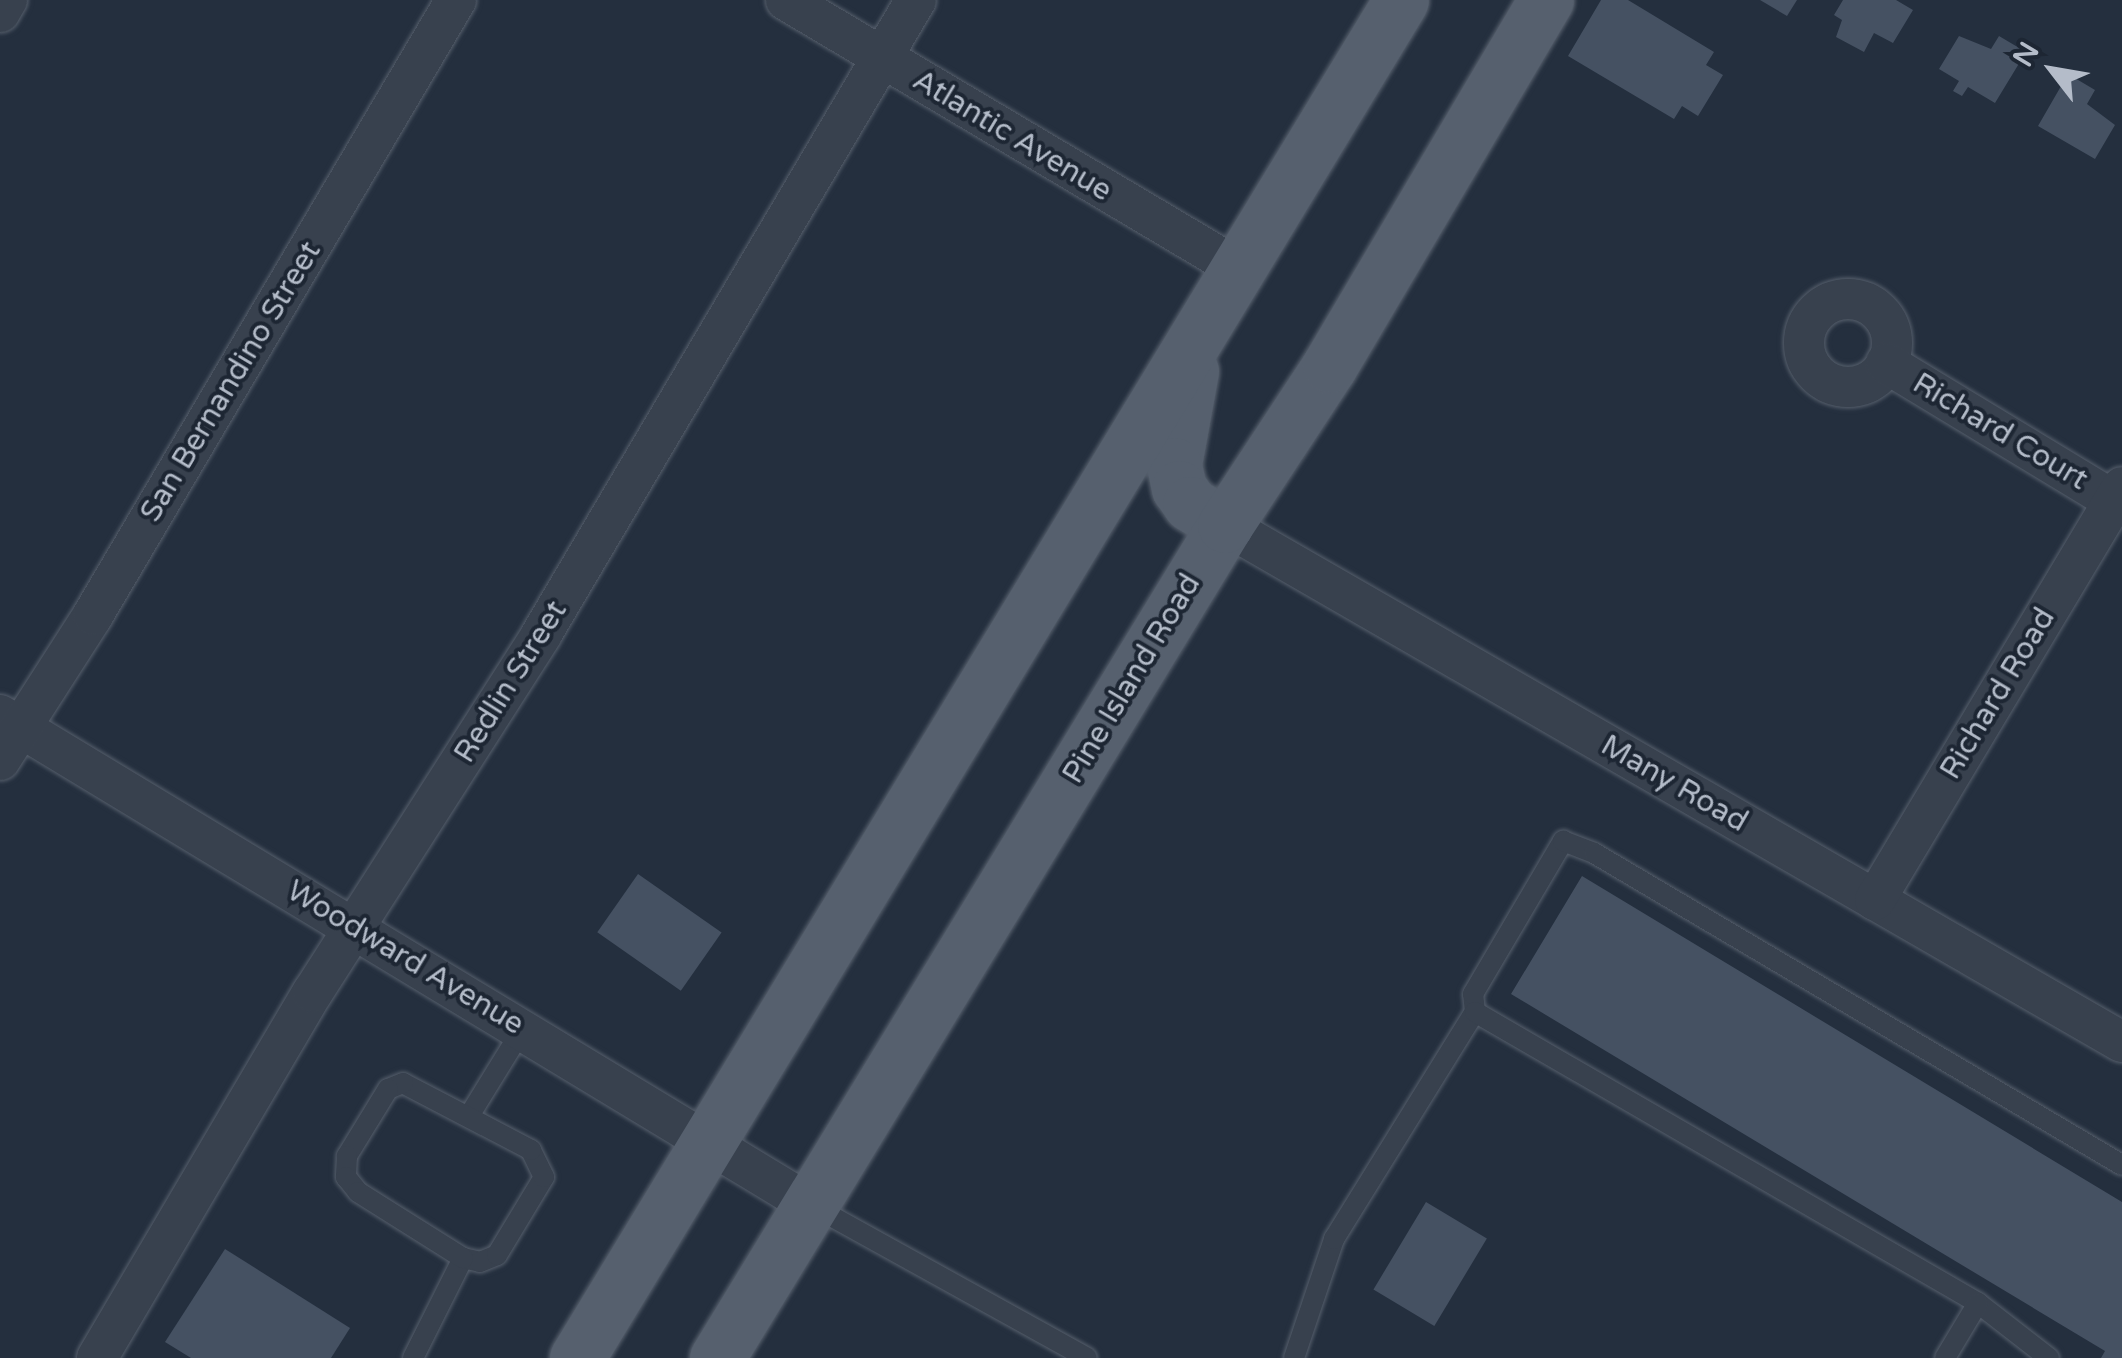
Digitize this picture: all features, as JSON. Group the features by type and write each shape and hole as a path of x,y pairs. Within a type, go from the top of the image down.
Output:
{"main road":[{"path":"577,1358 1401,0"},
{"name":"Pine Island Road","path":"717,1358 1226,524 1330,365 1546,0"},
{"path":"1199,334 1174,464 1190,504 1226,524"}],"street":[{"path":"0,12 7,0"},
{"name":"San Bernandino Street","path":"7,734 93,615 456,0"},
{"name":"Atlantic Avenue","path":"786,0 1239,269"},
{"name":"Redlin Street","path":"96,1358 313,992 358,928 542,635 916,0"},
{"name":"Richard Court","path":"1886,364 2118,494"},
{"name":"Richard Road","path":"1875,900 2118,494"},
{"name":"Many Road","path":"1226,524 2122,1042"},
{"name":"Woodward Avenue","path":"7,734 358,928 810,1204"}],"lane":[{"path":"1294,1358 1317,1274 1334,1239 1475,1012 1472,994 1562,840 1594,853 2122,1165"},
{"path":"1475,1012 1978,1303 2049,1358"},
{"path":"469,1116 522,1030"},
{"path":"403,1083 531,1150 544,1176 497,1255 480,1262 463,1258 358,1192 346,1177 347,1156 388,1089 403,1083"},
{"path":"810,1204 1087,1358"},
{"path":"413,1355 463,1258"},
{"path":"1946,1358 1978,1303"}],"building":[{"path":"1601,0 1628,0 1714,52 1706,65 1723,75 1698,116 1682,106 1674,119 1568,56"},
{"path":"1760,0 1797,0 1787,16"},
{"path":"1843,0 1896,0 1913,10 1893,43 1874,33 1864,52 1836,37 1842,20 1834,15"},
{"path":"1959,36 1991,49 1999,36 2026,52 1995,103 1968,87 1962,96 1953,91 1959,81 1939,69"},
{"path":"2068,74 2095,90 2087,104 2115,125 2095,159 2038,126"},
{"path":"638,874 722,933 681,991 597,932"},
{"path":"1582,876 2122,1202 2122,1358 2101,1358 2105,1351 1511,994"},
{"path":"1426,1202 1487,1239 1434,1326 1373,1289"},
{"path":"225,1249 350,1328 331,1358 191,1358 165,1342"}]}
